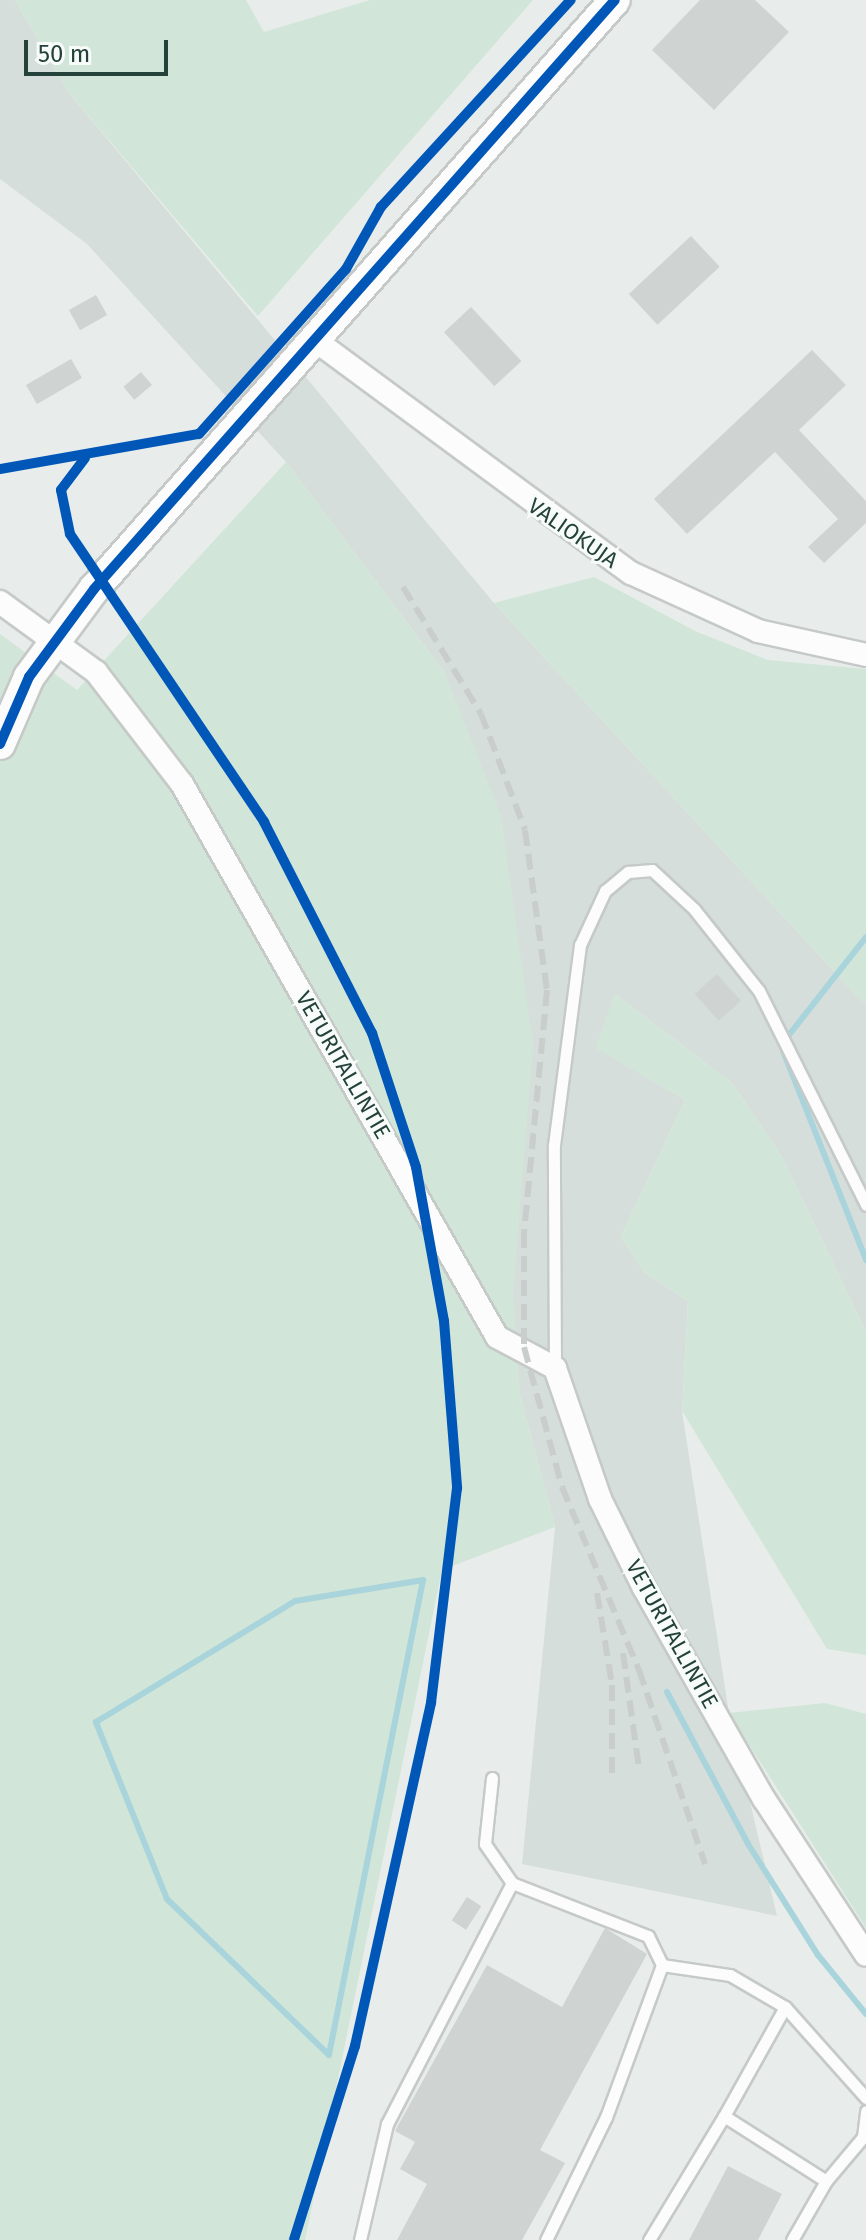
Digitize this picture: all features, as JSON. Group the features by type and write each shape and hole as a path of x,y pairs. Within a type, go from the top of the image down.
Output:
{"street":[{"path":"0,744 53,639 615,0"},
{"name":"VALIOKUJA","path":"316,341 631,573 758,631 866,655"},
{"name":"VETURITALLINTIE","path":"0,602 53,639 106,683 182,784 497,1337 555,1368 600,1499 644,1588 764,1799 866,1955"}],"lane":[{"path":"555,1368 554,1145 580,945 605,891 628,872 652,870 694,909 759,991 866,1205"},
{"path":"492,1778 485,1844 512,1883 648,1936 662,1965 606,2117 546,2240"},
{"path":"360,2240 387,2124 512,1883"},
{"path":"662,1965 730,1975 785,2007 866,2098"},
{"path":"649,2240 785,2007"},
{"path":"792,2240 826,2181 863,2137 866,2111"},
{"path":"724,2116 826,2181"}],"shaded area":[{"path":"0,0 15,0 69,93 494,603 866,1006 866,1332 783,1159 732,1083 615,994 597,1048 685,1100 621,1237 644,1272 688,1301 682,1411 729,1713 777,1916 522,1864 555,1527 520,1395 445,673 286,462 87,244 0,179"}],"green space":[{"path":"15,0 246,0 264,32 370,0 533,0 258,316 69,93"},
{"path":"286,462 445,673 501,816 533,1046 513,1293 520,1395 555,1527 442,1570 305,2240 0,2240 0,634 77,690"},
{"path":"594,577 695,631 768,660 866,669 866,1006 494,603"},
{"path":"615,994 732,1083 783,1159 866,1332 866,1655 827,1649 682,1411 688,1301 644,1272 621,1237 685,1100 596,1048"},
{"path":"825,1703 866,1714 866,1928 729,1713"}],"building":[{"path":"700,0 755,0 789,32 714,110 652,50"},
{"path":"691,236 720,267 657,325 629,294"},
{"path":"96,295 107,315 80,330 69,310"},
{"path":"471,307 521,361 494,386 444,332"},
{"path":"812,350 846,385 799,430 866,501 866,523 824,563 808,547 838,519 775,452 687,534 654,499"},
{"path":"71,359 82,378 37,404 26,385"},
{"path":"141,372 152,385 134,400 123,387"},
{"path":"717,974 741,1001 719,1021 695,994"},
{"path":"467,1897 481,1906 466,1930 452,1920"},
{"path":"605,1928 647,1954 540,2150 565,2163 522,2240 397,2240 427,2184 400,2169 415,2142 395,2131 487,1965 562,2007"},
{"path":"728,2166 782,2194 758,2240 689,2240"}],"waterway":[{"path":"785,1040 866,937"},
{"path":"783,1051 866,1260"},
{"path":"423,1580 329,2055 167,1899 96,1722 295,1601 423,1580"},
{"path":"667,1692 748,1844 818,1955 866,2014"}],"railway":[{"path":"403,587 481,714 525,830 547,990 524,1232 524,1347 562,1487 639,1670 705,1864"},
{"path":"597,1593 612,1685 612,1780"},
{"path":"623,1653 639,1768"}],"cycle path":[{"path":"0,469 199,434 346,269 381,207 571,0"},
{"path":"0,744 29,677 94,589 615,0"},
{"path":"85,458 61,490 70,534 264,822 372,1033 416,1167 444,1321 457,1488 431,1703 355,2046 294,2240"}]}
